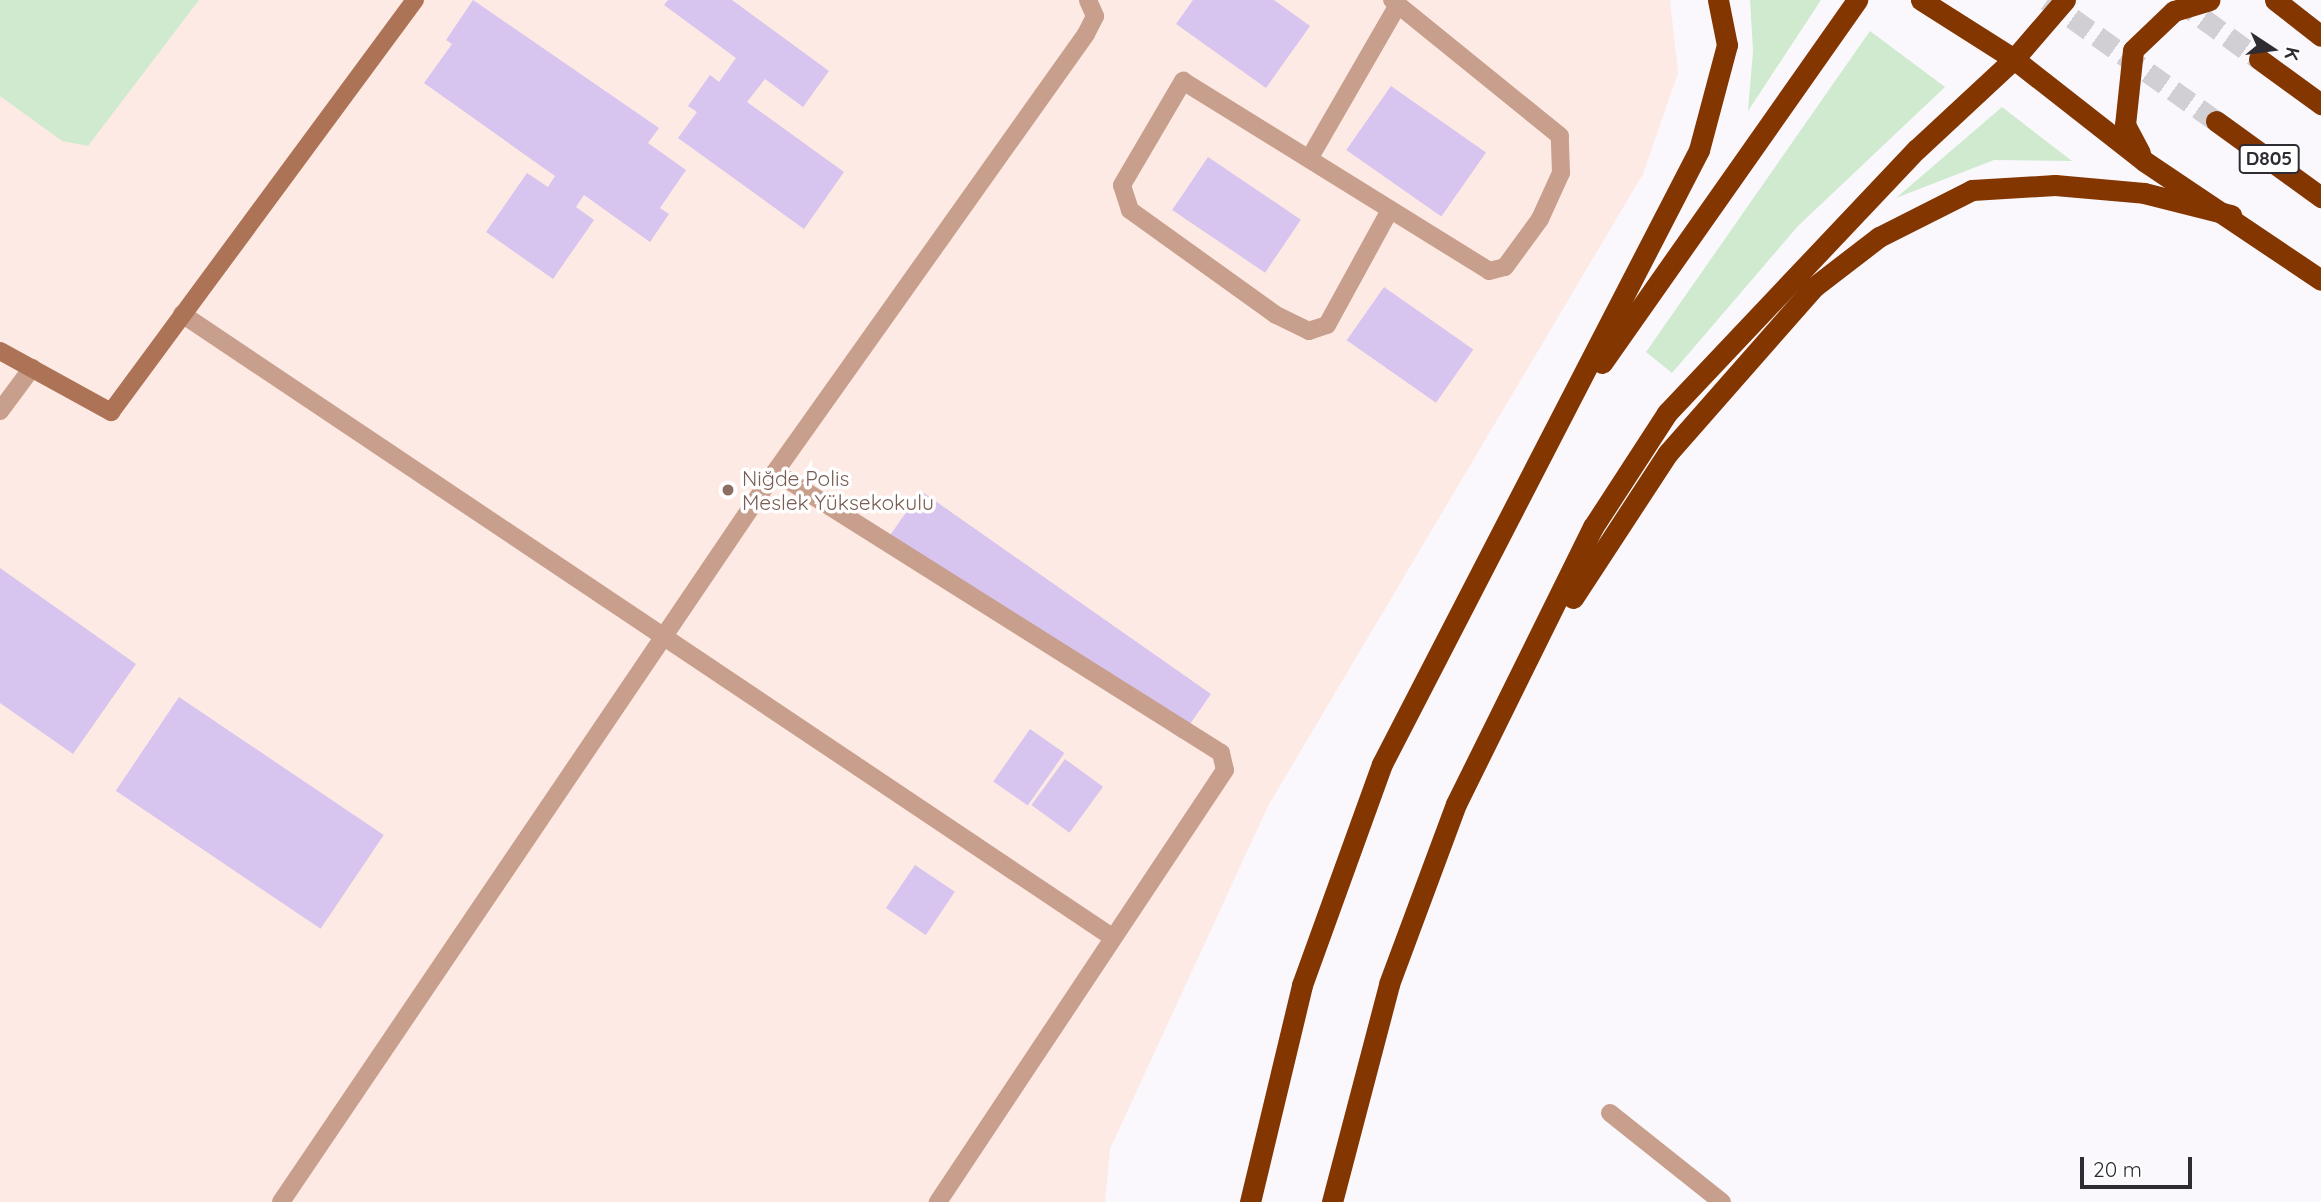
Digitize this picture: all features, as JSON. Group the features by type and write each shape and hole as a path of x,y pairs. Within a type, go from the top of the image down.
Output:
{"highway":[{"path":"1250,1202 1302,985 1381,765 1699,150 1727,46 1718,0"},
{"path":"1546,442 1857,0"},
{"path":"1921,0 2014,59 2144,161 2231,215 2321,280"},
{"path":"1332,1202 1389,984 1456,804 1593,527 1667,412 1917,149 2014,59 2066,0"},
{"path":"2144,161 2125,125 2133,50 2174,11 2209,0"},
{"path":"2275,0 2321,36"},
{"path":"2259,59 2321,104"},
{"name":"D805","path":"2216,121 2321,197"},
{"path":"1456,804 1590,568 1660,464 1814,287 1879,237 1972,190 2068,186 2144,193 2231,215"}],"street":[{"path":"0,351 111,412 415,0"},
{"path":"281,1202 775,472 1086,34 1095,16 1088,0"},
{"path":"1310,159 1395,3 1560,136 1561,173 1541,219 1505,267 1489,271 1183,81 1122,185 1130,209 1276,315 1309,331 1326,325 1390,210"},
{"path":"183,314 1112,937"},
{"path":"0,411 32,368"},
{"path":"775,472 1221,753 1225,770 938,1202"},
{"path":"1610,1113 1722,1202"}],"shaded area":[{"name":"Niğde Polis Meslek Yüksekokulu","path":"0,0 1670,0 1678,73 1643,174 1268,806 1110,1149 1105,1202 0,1202"}],"green space":[{"path":"0,0 199,0 88,146 62,141 0,96"},
{"path":"1750,0 1821,0 1748,111 1753,51"},
{"path":"1870,31 1945,87 1798,226 1672,373 1646,352"},
{"path":"2002,107 2072,161 1994,160 1896,198"}],"building":[{"path":"473,0 659,128 648,143 686,170 660,208 669,214 650,242 584,195 576,207 594,220 553,279 486,232 527,173 548,187 555,176 424,83 452,44 446,40"},
{"path":"668,0 732,0 829,71 803,107 765,79 747,102 844,172 804,229 678,138 697,112 688,106 710,75 719,82 736,58 664,5"},
{"path":"1193,0 1274,0 1310,26 1266,88 1176,24"},
{"path":"1391,86 1486,153 1441,216 1346,150"},
{"path":"1208,157 1301,220 1265,273 1172,210"},
{"path":"1384,287 1473,350 1436,403 1347,340"},
{"path":"921,491 1211,694 1180,738 890,535"},
{"path":"0,568 136,664 73,754 0,703"},
{"path":"179,697 384,835 321,929 116,791"},
{"path":"1030,729 1064,753 1028,806 993,781"},
{"path":"1065,759 1103,787 1070,833 1031,805"},
{"path":"915,865 955,892 926,935 886,908"}],"tunnel":[{"path":"2047,0 2216,121"},
{"path":"2178,0 2259,59"}],"place":[{"name":"Niğde Polis Meslek Yüksekokulu","path":"728,490"}]}
